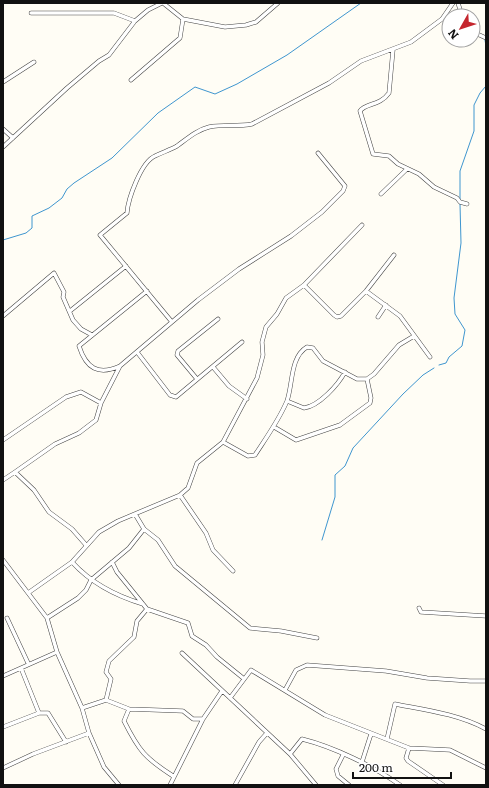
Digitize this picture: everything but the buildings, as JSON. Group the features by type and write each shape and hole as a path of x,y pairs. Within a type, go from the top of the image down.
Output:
{"street":[{"path":"3,147 70,86 99,61 109,55 135,21 148,10 163,3 183,19 212,26 246,25 263,18 278,3"},
{"path":"172,322 100,235 127,213 128,203 141,172 154,156 167,152 202,129 252,124 329,83 361,61 411,42 442,19 453,3"},
{"path":"31,13 114,13 135,21"},
{"path":"132,80 180,38 183,19"},
{"path":"393,50 389,93 378,102 362,107 360,112 373,154 389,156 407,169 419,174 434,187 457,198 460,202 467,204"},
{"path":"3,82 34,62"},
{"path":"3,129 13,138"},
{"path":"147,291 79,346 84,360 91,367 110,371 120,366 172,322 239,269 291,236 322,212 343,191 345,186 318,154"},
{"path":"381,194 407,169"},
{"path":"28,593 72,562 99,532 118,521 180,495 188,488 197,463 223,442 257,378 263,355 262,342 266,327 277,314 286,298 304,285 362,225"},
{"path":"304,285 337,317 341,316 366,291 394,255"},
{"path":"70,311 126,266"},
{"path":"3,316 54,273 62,286 64,292 63,297 74,320 81,329 92,335"},
{"path":"366,291 400,316 430,357"},
{"path":"378,317 386,305"},
{"path":"197,379 179,358 177,355 178,351 218,319"},
{"path":"223,442 251,457 255,455 274,426 287,401 298,354 307,347 312,348 324,361 357,379 367,379 374,374 399,345 414,336"},
{"path":"137,352 170,395 176,397 242,342"},
{"path":"3,480 55,444 78,433 96,420 101,403 120,366"},
{"path":"213,367 229,386 246,398"},
{"path":"287,401 304,408 310,407 337,386 345,372"},
{"path":"274,426 296,440 340,425 370,403 371,398 367,379"},
{"path":"3,440 66,397 81,392 101,403"},
{"path":"15,472 34,490 48,512 72,529 86,545"},
{"path":"180,495 206,533 214,550 233,571"},
{"path":"135,514 144,529 158,540 174,566 250,628 281,631 317,638"},
{"path":"47,618 78,598 86,590 91,580 129,548 144,529"},
{"path":"3,560 47,618 57,652 82,708 89,733 104,767 119,785"},
{"path":"72,562 91,580 120,597 143,604"},
{"path":"112,562 116,572 129,585 147,609 188,623 192,636 206,644 217,657 243,678"},
{"path":"419,608 421,612 486,616"},
{"path":"106,700 111,679 106,672 109,661 134,637 137,621 147,609"},
{"path":"7,618 28,664"},
{"path":"3,676 57,652"},
{"path":"182,653 290,754 316,785"},
{"path":"285,690 296,670 307,665 386,671 427,678 486,681"},
{"path":"21,668 39,713"},
{"path":"230,698 243,678 251,670 325,715 409,748 450,750 486,768"},
{"path":"170,785 173,776 203,719 222,691"},
{"path":"82,708 106,700 129,709 183,711 193,719 203,719"},
{"path":"387,739 395,704 443,713 475,723 486,729"},
{"path":"129,709 124,721 136,746 153,763 173,776"},
{"path":"3,727 39,713 48,713 66,742"},
{"path":"3,768 89,733"},
{"path":"236,785 259,742 267,733"},
{"path":"362,762 371,734"},
{"path":"290,754 302,739 313,742 362,762 400,785"},
{"path":"409,748 406,758 408,761 443,785"},
{"path":"343,755 336,769 338,776 349,785"}],"waterway":[{"path":"3,240 26,233 32,228 32,216 49,208 62,198 67,189 74,183 112,158 158,113 195,87 215,94 237,84 287,55 361,3"},
{"path":"485,40 486,46"},
{"path":"460,201 460,171 474,131 474,105 480,93 486,86"},
{"path":"439,365 446,363 449,357 462,346 465,330 455,314 454,298 461,243 460,204"},
{"path":"322,540 335,497 335,475 345,466 353,448 403,394 423,375 434,368"}]}
